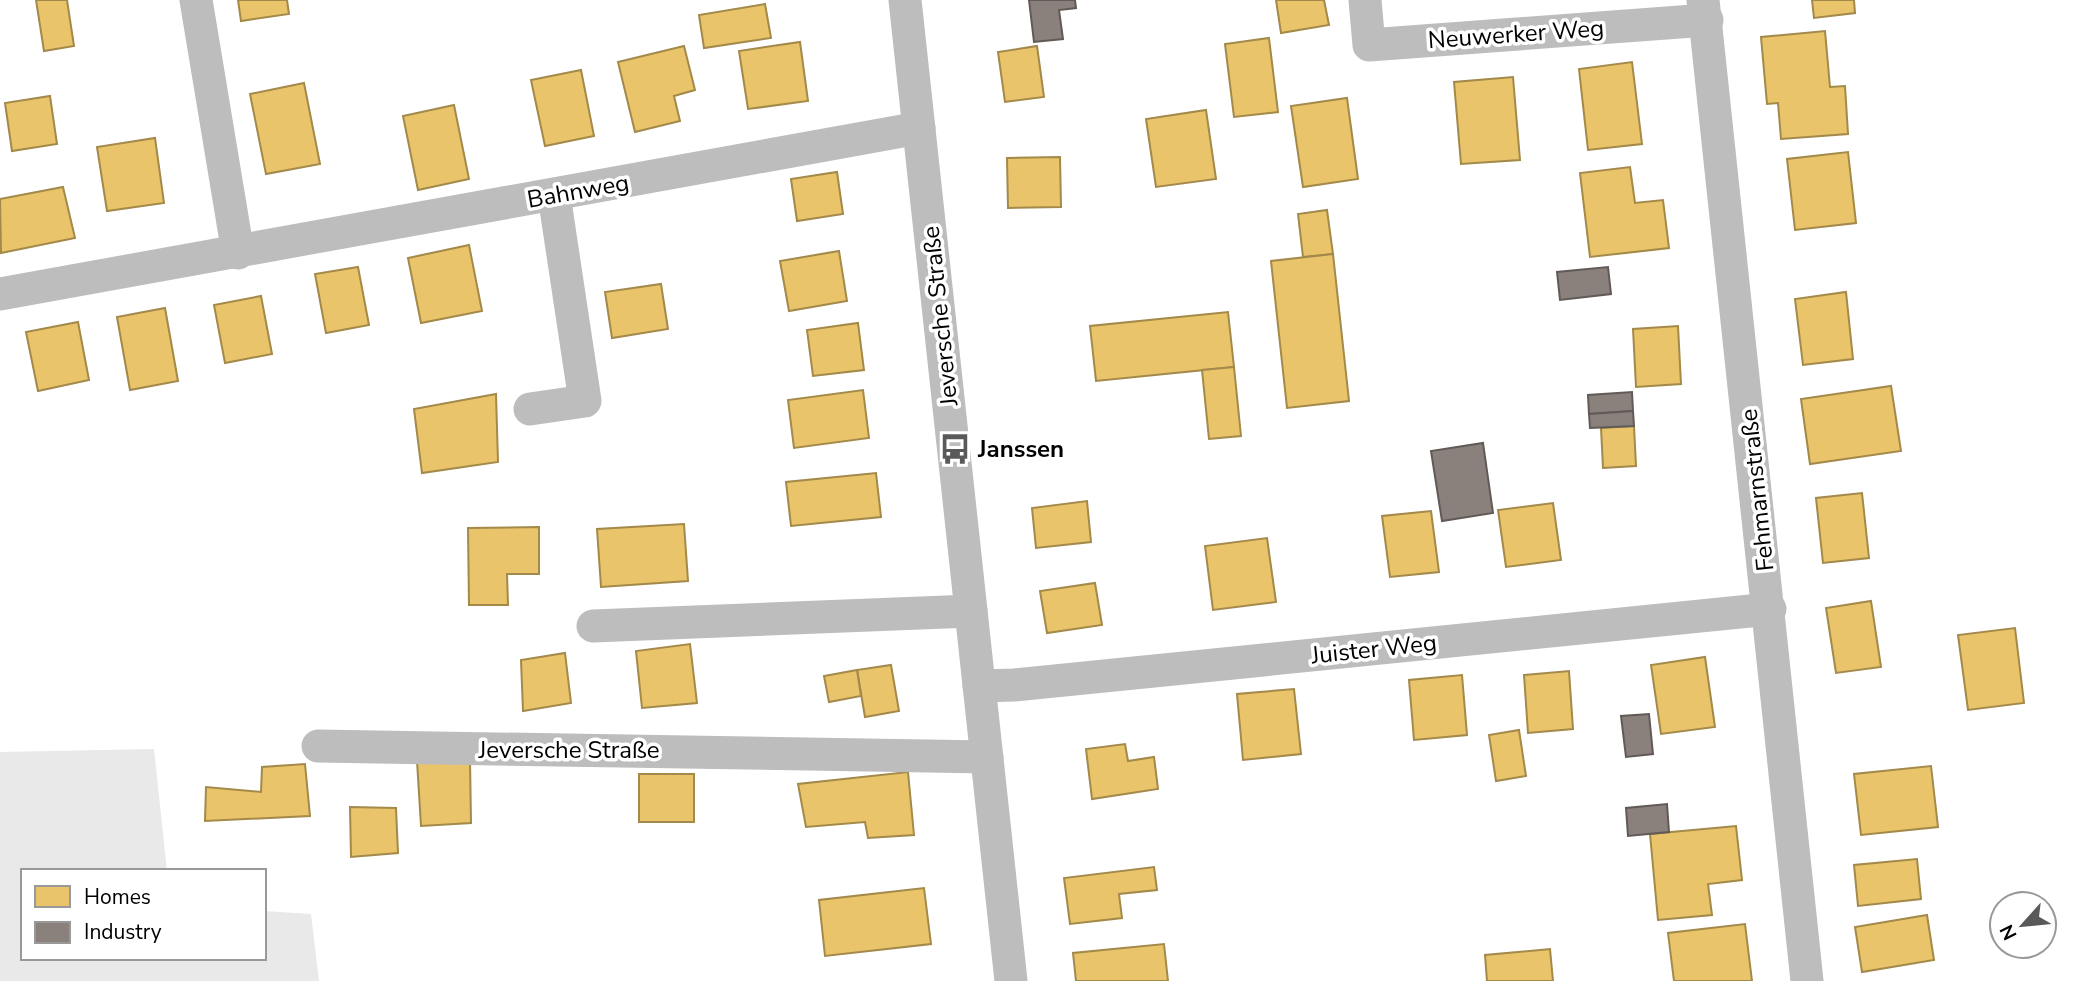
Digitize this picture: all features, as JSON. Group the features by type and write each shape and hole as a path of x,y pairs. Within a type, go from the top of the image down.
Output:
{"street":[{"path":"196,0 238,253"},
{"name":"Jeversche Straße","path":"905,0 1011,981"},
{"name":"Neuwerker Weg","path":"1365,0 1369,45 1705,10"},
{"name":"Fehmarnstraße","path":"1705,10 1807,981"},
{"name":"Bahnweg","path":"0,294 919,128"},
{"path":"530,409 586,401 554,195"},
{"name":"Juister Weg","path":"979,686 1014,685 1770,609"},
{"path":"593,626 971,611"},
{"name":"Jeversche Straße","path":"318,746 987,757"}],"shaded area":[{"path":"154,749 167,869 21,869 21,960 266,960 266,911 311,914 319,981 0,981 0,752"}],"building: Homes":[{"path":"36,0 67,0 74,46 44,51"},
{"path":"238,0 287,0 289,14 241,21"},
{"path":"1276,0 1324,0 1329,25 1281,33"},
{"path":"1812,0 1854,0 1855,13 1814,18"},
{"path":"765,4 771,38 704,48 699,15"},
{"path":"1825,31 1830,87 1845,86 1848,134 1781,139 1778,103 1767,104 1761,37"},
{"path":"1269,38 1278,112 1234,117 1225,44"},
{"path":"800,42 808,101 748,109 739,51"},
{"path":"684,46 695,90 674,96 680,121 635,132 618,62"},
{"path":"1037,46 1044,97 1005,102 998,52"},
{"path":"1632,62 1642,144 1588,150 1579,69"},
{"path":"581,70 594,136 545,146 531,80"},
{"path":"1513,77 1520,160 1461,164 1454,82"},
{"path":"304,83 320,164 266,174 250,94"},
{"path":"50,96 57,144 12,151 5,103"},
{"path":"1347,98 1358,179 1303,187 1291,106"},
{"path":"454,105 469,179 418,190 403,116"},
{"path":"1206,110 1216,179 1156,187 1146,119"},
{"path":"155,138 164,203 107,211 97,147"},
{"path":"1848,152 1856,223 1795,230 1787,159"},
{"path":"1060,157 1061,207 1008,208 1007,158"},
{"path":"1630,167 1635,203 1663,200 1669,248 1590,257 1580,173"},
{"path":"837,172 843,214 797,221 791,179"},
{"path":"63,187 75,238 1,253 0,199"},
{"path":"1327,210 1333,254 1303,257 1298,214"},
{"path":"469,245 482,311 421,323 408,258"},
{"path":"839,251 847,301 789,311 780,261"},
{"path":"1333,254 1349,401 1287,408 1271,261"},
{"path":"358,267 369,325 326,333 315,274"},
{"path":"661,284 668,329 612,338 605,292"},
{"path":"1846,292 1853,359 1803,365 1795,299"},
{"path":"261,296 272,354 225,363 214,305"},
{"path":"165,308 178,381 130,390 117,317"},
{"path":"1228,312 1234,367 1096,381 1090,326"},
{"path":"78,322 89,380 38,391 26,332"},
{"path":"858,323 864,370 813,376 807,330"},
{"path":"1678,326 1681,384 1636,387 1633,329"},
{"path":"1234,367 1241,436 1209,439 1202,370"},
{"path":"1891,386 1901,451 1810,464 1801,399"},
{"path":"863,390 869,438 794,448 788,400"},
{"path":"496,394 498,462 422,473 414,409"},
{"path":"1634,426 1636,466 1603,468 1601,428"},
{"path":"876,473 881,517 791,526 786,482"},
{"path":"1862,493 1869,558 1823,563 1816,498"},
{"path":"1087,501 1091,542 1036,548 1032,508"},
{"path":"1553,503 1561,560 1506,567 1498,510"},
{"path":"1431,511 1439,572 1390,577 1382,516"},
{"path":"684,524 688,581 601,587 597,529"},
{"path":"539,527 539,574 507,574 508,605 469,605 468,528"},
{"path":"1267,538 1276,602 1213,610 1205,546"},
{"path":"1095,583 1102,625 1047,633 1040,591"},
{"path":"1871,601 1881,667 1836,673 1826,608"},
{"path":"2015,628 2024,703 1968,710 1958,635"},
{"path":"690,644 697,703 642,708 636,651"},
{"path":"565,653 571,703 523,711 521,660"},
{"path":"1705,657 1715,727 1661,734 1651,665"},
{"path":"891,665 899,711 865,717 857,670"},
{"path":"857,670 861,696 829,702 824,676"},
{"path":"1569,671 1573,729 1528,733 1524,675"},
{"path":"1462,675 1467,735 1414,740 1409,680"},
{"path":"1294,689 1301,754 1243,760 1237,694"},
{"path":"1519,730 1526,776 1496,781 1489,735"},
{"path":"1125,744 1128,761 1154,757 1158,789 1092,799 1086,749"},
{"path":"470,759 471,823 421,826 417,761"},
{"path":"305,764 310,816 205,821 206,787 261,792 262,767"},
{"path":"1931,766 1938,827 1861,835 1854,774"},
{"path":"908,772 914,835 868,838 865,822 806,827 798,784"},
{"path":"639,774 694,774 694,822 639,822"},
{"path":"350,807 396,808 398,853 351,857"},
{"path":"1736,826 1742,880 1708,884 1712,915 1658,920 1650,834"},
{"path":"1917,859 1921,899 1858,906 1854,865"},
{"path":"1154,867 1157,890 1119,894 1122,918 1070,924 1064,878"},
{"path":"924,888 931,944 825,956 819,900"},
{"path":"1927,915 1934,960 1862,972 1855,927"},
{"path":"1745,924 1752,981 1674,981 1668,933"},
{"path":"1164,944 1168,981 1076,981 1073,953"},
{"path":"1550,949 1553,981 1487,981 1485,955"}],"building: Industry":[{"path":"1029,0 1075,0 1076,8 1059,10 1063,39 1034,42"},
{"path":"1608,267 1611,294 1560,300 1557,272"},
{"path":"1632,392 1633,411 1589,414 1588,395"},
{"path":"1633,411 1634,426 1590,428 1589,414"},
{"path":"1483,443 1493,513 1442,521 1431,451"},
{"path":"1649,714 1653,754 1626,757 1621,716"},
{"path":"1667,804 1669,832 1628,836 1626,808"}],"place":[{"name":"Janssen","path":"955,449"}]}
